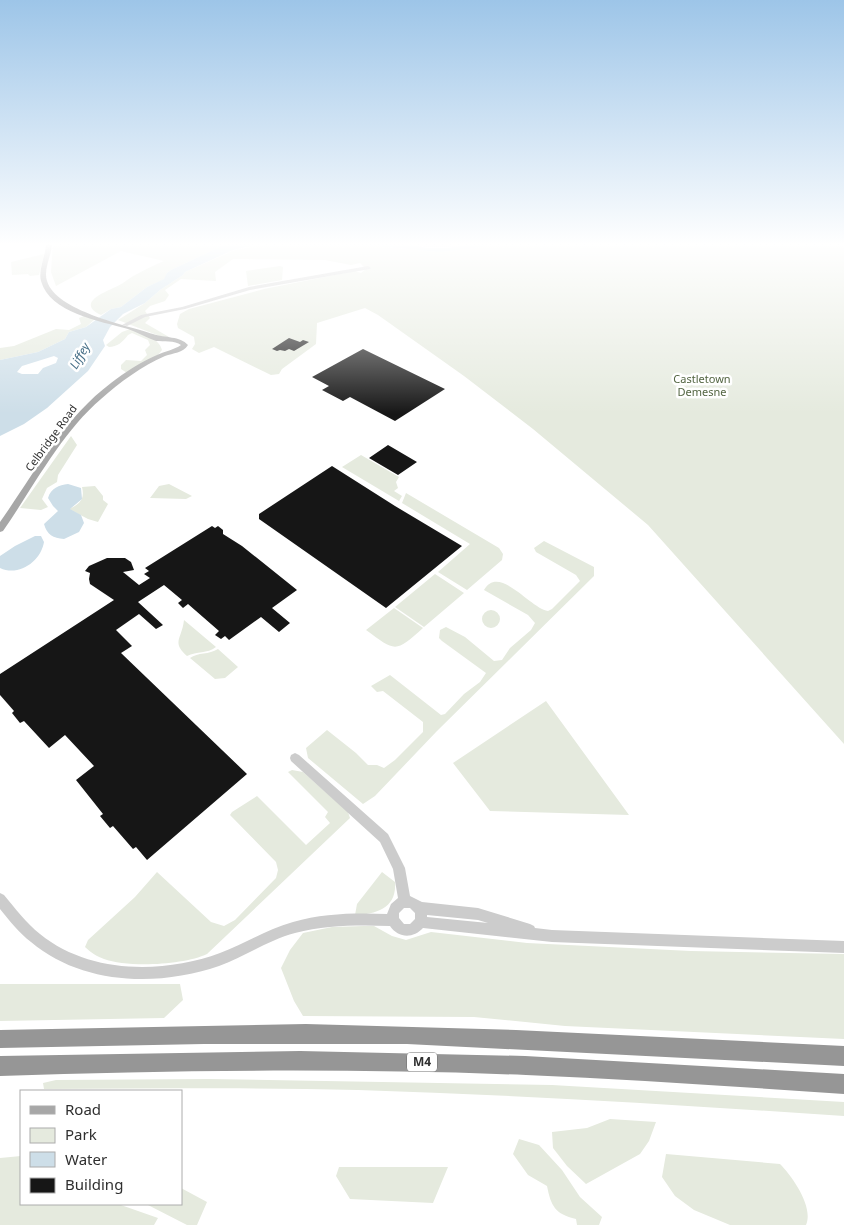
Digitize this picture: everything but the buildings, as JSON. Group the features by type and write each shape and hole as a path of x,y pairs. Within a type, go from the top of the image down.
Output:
{"highway":[{"name":"M4","path":"0,1039 209,1034 407,1035 593,1042 844,1056"},
{"name":"M4","path":"0,1066 220,1060 397,1062 599,1069 844,1084"}],"main road":[{"path":"59,300 63,304 92,316 121,324 168,344"},
{"path":"158,358 178,350 169,350 168,344"},
{"path":"158,358 168,344"},
{"name":"Celbridge Road","path":"0,529 71,426 85,410 112,386 158,358"}],"street":[{"path":"121,324 143,316 209,300"},
{"path":"296,758 384,838 399,868 405,902"},
{"path":"0,899 32,935 59,953 101,969 143,973 176,971 204,965 240,952 283,931 314,923 349,920 394,920"},
{"path":"405,902 414,903 421,912 420,922 414,928 407,930 400,929 394,920 396,907 405,902"},
{"path":"419,908 478,914 552,936"},
{"path":"420,922 552,936 844,948"}],"green space":[{"path":"130,300 121,307 111,309 101,315 93,310 91,305 93,301"},
{"name":"Castletown Demesne","path":"148,300 166,300 150,306 145,311 150,318 145,323 169,337 170,340 118,320"},
{"name":"Castletown Demesne","path":"222,300 844,300 844,744 648,525 533,429 464,376 378,315 365,308 317,323 316,344 282,369 279,374 271,375 214,347 199,353 192,349 195,344 194,337 178,328 177,324 180,314 189,309"},
{"path":"84,316 95,319 86,327 69,332 65,339 38,352 0,360 0,348 14,346 56,329 69,330 81,324 79,318"},
{"path":"130,329 153,339 162,350 158,355 127,373 121,369 121,365 126,360 141,361 147,355 145,350 150,345 148,340 132,333 117,345 109,347 106,345 122,332"},
{"path":"71,436 77,445 58,475 57,482 47,488 42,499 48,507 41,510 20,508"},
{"path":"361,455 399,477 396,482 398,488 394,491 402,496 399,501 342,467"},
{"path":"169,484 192,496 186,499 150,498 159,486"},
{"path":"95,486 103,496 103,500 108,504 98,522 69,509 81,501 83,495 82,487"},
{"path":"406,493 499,548 503,554 502,560 467,590 438,572 470,544 402,503"},
{"path":"544,541 594,567 594,576 437,731 375,796 363,804 308,758 306,748 327,730 368,765 377,765 384,768 395,760 423,732 423,722 383,691 377,692 371,686 390,675 441,715 445,714 464,694 480,682 486,673 442,641 439,638 440,630 446,627 465,637 494,661 502,660 510,648 531,630 535,623 528,615 484,590 490,583 506,584 548,611 580,581 576,575 536,552 534,548"},
{"path":"435,574 464,593 424,627 395,607"},
{"path":"394,608 423,628 406,642 395,647 390,646 366,630"},
{"path":"491,610 497,613 500,619 497,625 491,628 485,625 482,619 485,613"},
{"path":"184,620 216,647 209,651 187,656 178,643"},
{"path":"218,649 238,667 225,678 215,679 190,658"},
{"path":"546,701 629,815 490,811 453,763"},
{"path":"292,770 303,772 348,812 350,818 207,954 171,963 127,964 102,958 85,947 88,940 135,897 157,872 211,922 224,926 235,920 276,878 278,870 276,862 230,815 232,812 257,796 306,845 330,823 325,817 328,812 288,772"},
{"path":"382,872 395,882 393,898 389,904 378,911 355,915 357,904"},
{"path":"374,926 392,936 406,940 431,932 527,943 691,951 844,954 844,1039 565,1026 474,1017 303,1016 294,1001 281,968 290,950 303,933 332,927"},
{"path":"0,984 180,984 183,1000 164,1018 0,1021"},
{"path":"209,1079 552,1085 844,1102 844,1116 419,1092 279,1089 44,1089 43,1083 56,1080"},
{"path":"610,1119 656,1122 649,1141 640,1154 586,1184 567,1166 553,1148 552,1132 587,1128"},
{"path":"519,1139 539,1145 562,1170 580,1197 602,1217 599,1225 577,1225 576,1219 563,1215 555,1208 550,1199 547,1186 528,1175 513,1154"},
{"path":"666,1154 780,1164 801,1192 807,1210 808,1218 806,1225 730,1225 694,1210 675,1196 662,1177"},
{"path":"20,1156 20,1205 121,1205 158,1218 154,1225 0,1225 0,1158"},
{"path":"339,1167 448,1167 433,1203 350,1199 336,1176"},
{"path":"182,1189 207,1202 197,1225 187,1225 148,1205 182,1205"}],"water":[{"name":"Liffey","path":"130,300 148,300 123,314 110,327 103,340 105,346 88,371 47,408 24,424 0,436 0,360 38,352 65,339 69,332 86,327 111,309 121,307","holes":["54,356 58,358 56,363 43,368 38,374 22,374 17,372 22,366"]},
{"path":"68,484 81,488 82,499 70,509 81,515 84,523 79,532 64,539 51,535 44,524 58,511 48,498 49,495 56,488"},
{"path":"35,536 41,536 44,542 39,555 34,561 21,569 7,570 0,568 0,556"}]}
